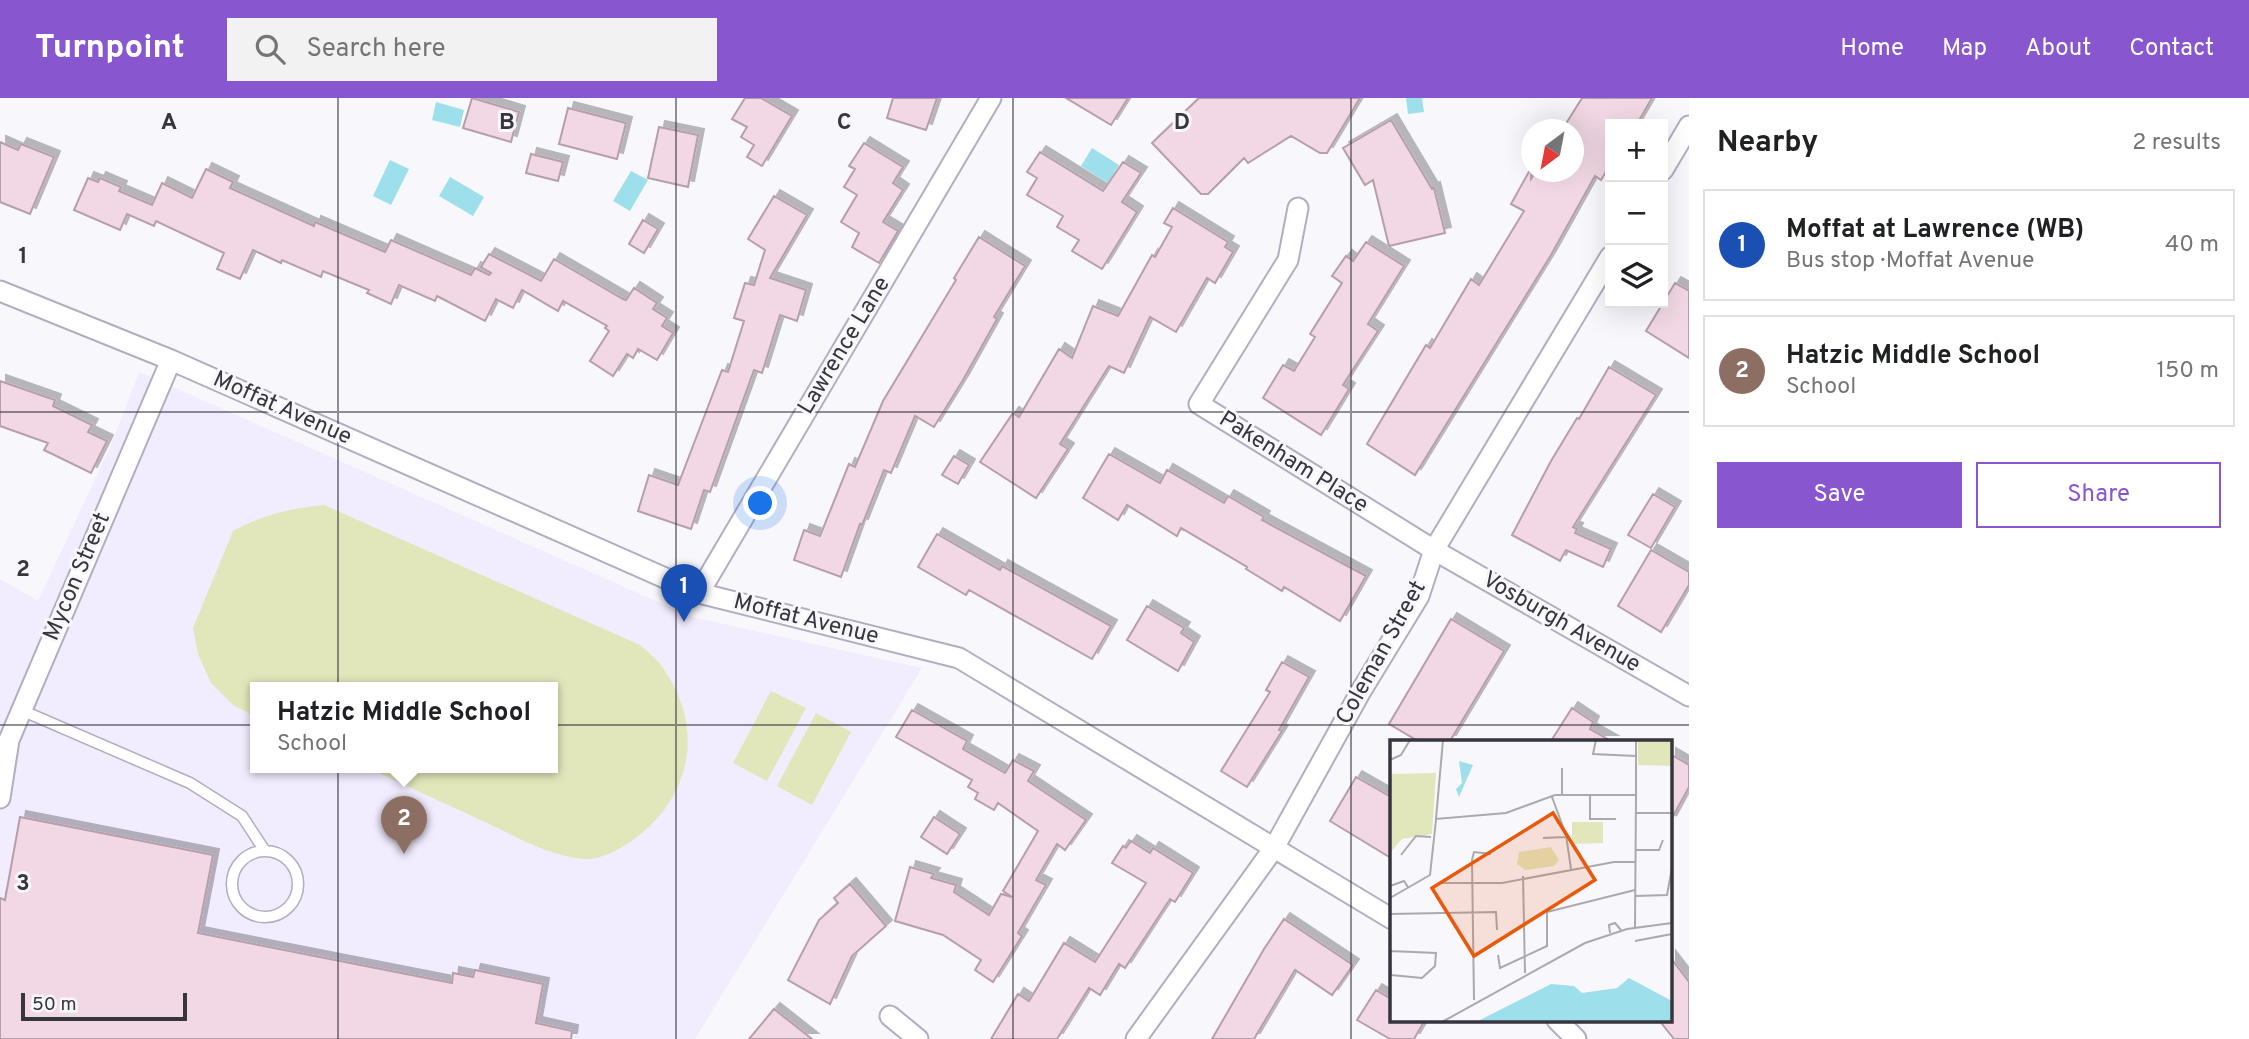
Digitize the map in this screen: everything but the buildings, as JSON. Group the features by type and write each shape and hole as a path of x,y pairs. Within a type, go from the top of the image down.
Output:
{"street":[{"name":"Lawrence Lane","path":"699,593 991,98"},
{"path":"1668,162 1689,126"},
{"name":"Pakenham Place","path":"1298,208 1289,260 1199,404 1434,550"},
{"name":"Coleman Street","path":"1136,1039 1274,848 1361,691 1419,596 1434,550 1605,265"},
{"name":"Moffat Avenue","path":"0,291 171,360 699,593 959,658 1390,918"},
{"name":"Mycon Street","path":"0,798 9,740 171,360"},
{"name":"Vosburgh Avenue","path":"1434,550 1689,696"},
{"path":"890,1016 918,1039"},
{"path":"1558,1021 1576,1039"}],"lane":[{"path":"21,710 190,783 243,816 265,851 285,858 293,866 297,876 295,898 281,913 270,917 249,913 235,897 232,887 237,866 254,853 265,851"}],"shaded area":[{"path":"139,372 692,617 922,668 695,1039 0,1039 0,579 38,601 112,443"}],"green space":[{"path":"324,505 640,645 663,668 676,690 688,736 681,780 656,820 637,837 612,852 591,859 571,857 535,846 379,773 558,773 558,682 250,682 250,714 233,705 211,683 198,654 193,628 233,531 256,520 299,508"},
{"path":"771,691 806,708 767,781 733,763"},
{"path":"816,713 851,732 812,805 777,786"}],"water":[{"path":"1406,98 1422,98 1424,112 1408,114"},
{"path":"436,102 464,110 460,127 432,120"},
{"path":"1092,148 1119,165 1108,183 1081,166"},
{"path":"390,160 409,169 391,205 373,196"},
{"path":"631,171 648,180 630,211 613,201"},
{"path":"450,177 484,197 473,216 439,196"}],"place":[{"name":"Moffat at Lawrence (WB)","path":"684,622"},
{"name":"Hatzic Middle School","path":"404,854"}]}
